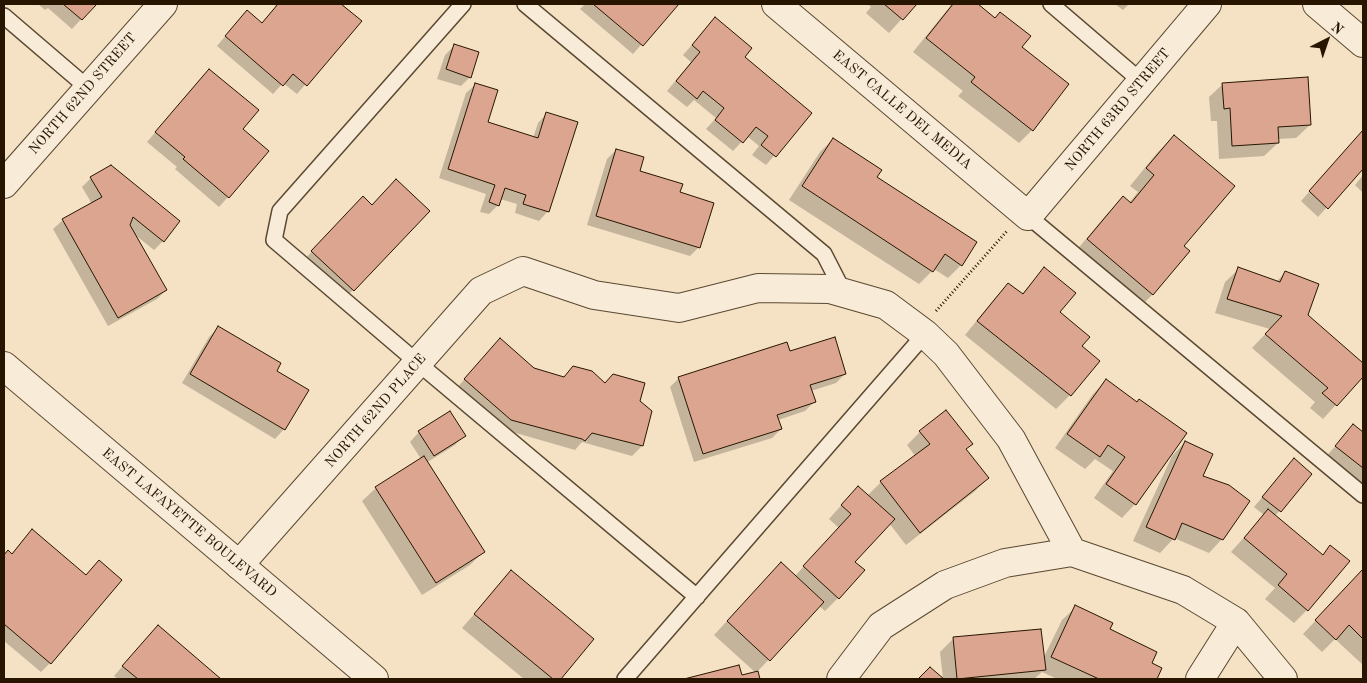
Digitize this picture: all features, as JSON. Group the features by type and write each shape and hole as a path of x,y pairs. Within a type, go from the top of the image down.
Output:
{"street":[{"name":"NORTH 62ND STREET","path":"4,184 162,4"},
{"name":"EAST CALLE DEL MEDIA","path":"776,4 1023,212"},
{"name":"NORTH 63RD STREET","path":"1023,212 1142,82 1207,4"},
{"path":"1317,4 1363,43"},
{"name":"NORTH 62ND PLACE","path":"239,565 481,291 523,271 594,295 679,308 758,288 830,289 844,293"},
{"path":"844,293 886,305 922,332 946,354 1011,439 1072,552"},
{"name":"EAST LAFAYETTE BOULEVARD","path":"4,366 374,679"},
{"path":"841,679 880,626 945,585 1005,563 1072,552 1183,590 1236,622 1283,679"},
{"path":"1200,679 1236,622"}],"lane":[{"path":"464,4 280,211 274,240 697,597"},
{"path":"525,4 824,254 844,293"},
{"path":"1051,4 1142,82"},
{"path":"4,16 88,88"},
{"path":"1023,212 1363,495"},
{"path":"626,679 922,332"}],"path":[{"path":"922,332 1023,212"}],"building":[{"path":"63,4 97,4 82,20"},
{"path":"278,4 341,4 362,21 307,86 293,74 283,86 225,36 247,10 262,23"},
{"path":"593,4 679,4 643,46"},
{"path":"884,4 917,4 903,20"},
{"path":"953,4 978,4 995,18 1000,12 1031,36 1022,47 1069,84 1033,131 971,82 975,77 926,38"},
{"path":"715,17 752,48 745,57 812,113 776,157 761,145 768,136 756,127 743,143 715,120 724,108 703,91 697,99 676,81 700,52 692,45"},
{"path":"454,44 479,52 471,78 446,69"},
{"path":"209,69 259,110 243,129 269,151 229,198 183,159 185,157 155,132"},
{"path":"1308,77 1311,125 1278,127 1279,143 1232,146 1230,108 1224,109 1222,83"},
{"path":"475,83 498,90 488,122 538,138 546,112 578,122 549,212 523,204 526,195 505,188 499,206 489,202 495,185 448,169"},
{"path":"1363,130 1363,169 1328,209 1309,191"},
{"path":"1174,135 1235,186 1184,246 1190,251 1153,295 1087,239 1123,196 1131,203 1154,175 1146,168"},
{"path":"833,138 882,170 877,177 977,242 962,266 945,254 933,272 802,186"},
{"path":"616,149 644,157 640,171 683,184 680,192 714,203 700,248 596,216"},
{"path":"111,165 180,221 164,242 133,217 130,225 167,290 118,318 62,219 102,197 90,177"},
{"path":"396,179 430,211 354,291 311,251 363,196 372,205"},
{"path":"1044,267 1076,293 1060,312 1090,337 1082,346 1100,361 1071,396 977,321 1008,283 1023,294"},
{"path":"1238,267 1280,282 1285,271 1319,284 1308,315 1363,363 1363,377 1337,406 1322,393 1328,388 1265,334 1282,316 1227,299"},
{"path":"218,326 281,363 277,371 309,390 285,430 190,374"},
{"path":"835,337 846,374 810,385 816,402 777,415 782,429 703,454 678,377 787,342 790,351"},
{"path":"500,338 534,368 564,377 573,366 592,371 605,383 613,374 645,383 640,401 652,411 643,446 592,433 585,441 511,420 464,379"},
{"path":"1106,379 1137,402 1139,399 1187,433 1136,505 1106,484 1125,457 1108,445 1100,457 1067,434"},
{"path":"946,410 973,444 966,449 989,478 920,533 880,481 930,444 919,431"},
{"path":"450,411 466,436 434,456 418,431"},
{"path":"1353,424 1363,432 1363,468 1335,446"},
{"path":"1185,441 1213,454 1203,476 1229,485 1250,501 1223,540 1182,523 1175,540 1146,527"},
{"path":"424,456 485,552 436,583 375,487"},
{"path":"1294,458 1312,474 1281,512 1262,497"},
{"path":"858,486 895,519 855,562 865,570 839,599 803,566 851,514 841,505"},
{"path":"1268,509 1323,555 1330,545 1350,561 1308,611 1278,585 1287,574 1244,538"},
{"path":"32,529 86,575 99,560 122,580 51,664 4,624 4,555 8,550 12,554"},
{"path":"781,562 824,602 770,661 727,621"},
{"path":"1363,569 1363,639 1349,625 1336,640 1315,620"},
{"path":"511,570 594,639 561,679 553,679 474,614"},
{"path":"1075,605 1113,623 1110,629 1157,652 1152,663 1162,668 1157,679 1099,679 1051,657"},
{"path":"158,625 221,679 138,679 122,666"},
{"path":"1041,629 1046,670 957,679 953,637"},
{"path":"739,665 742,675 758,671 760,679 684,679"},
{"path":"930,667 944,679 918,679"}]}
